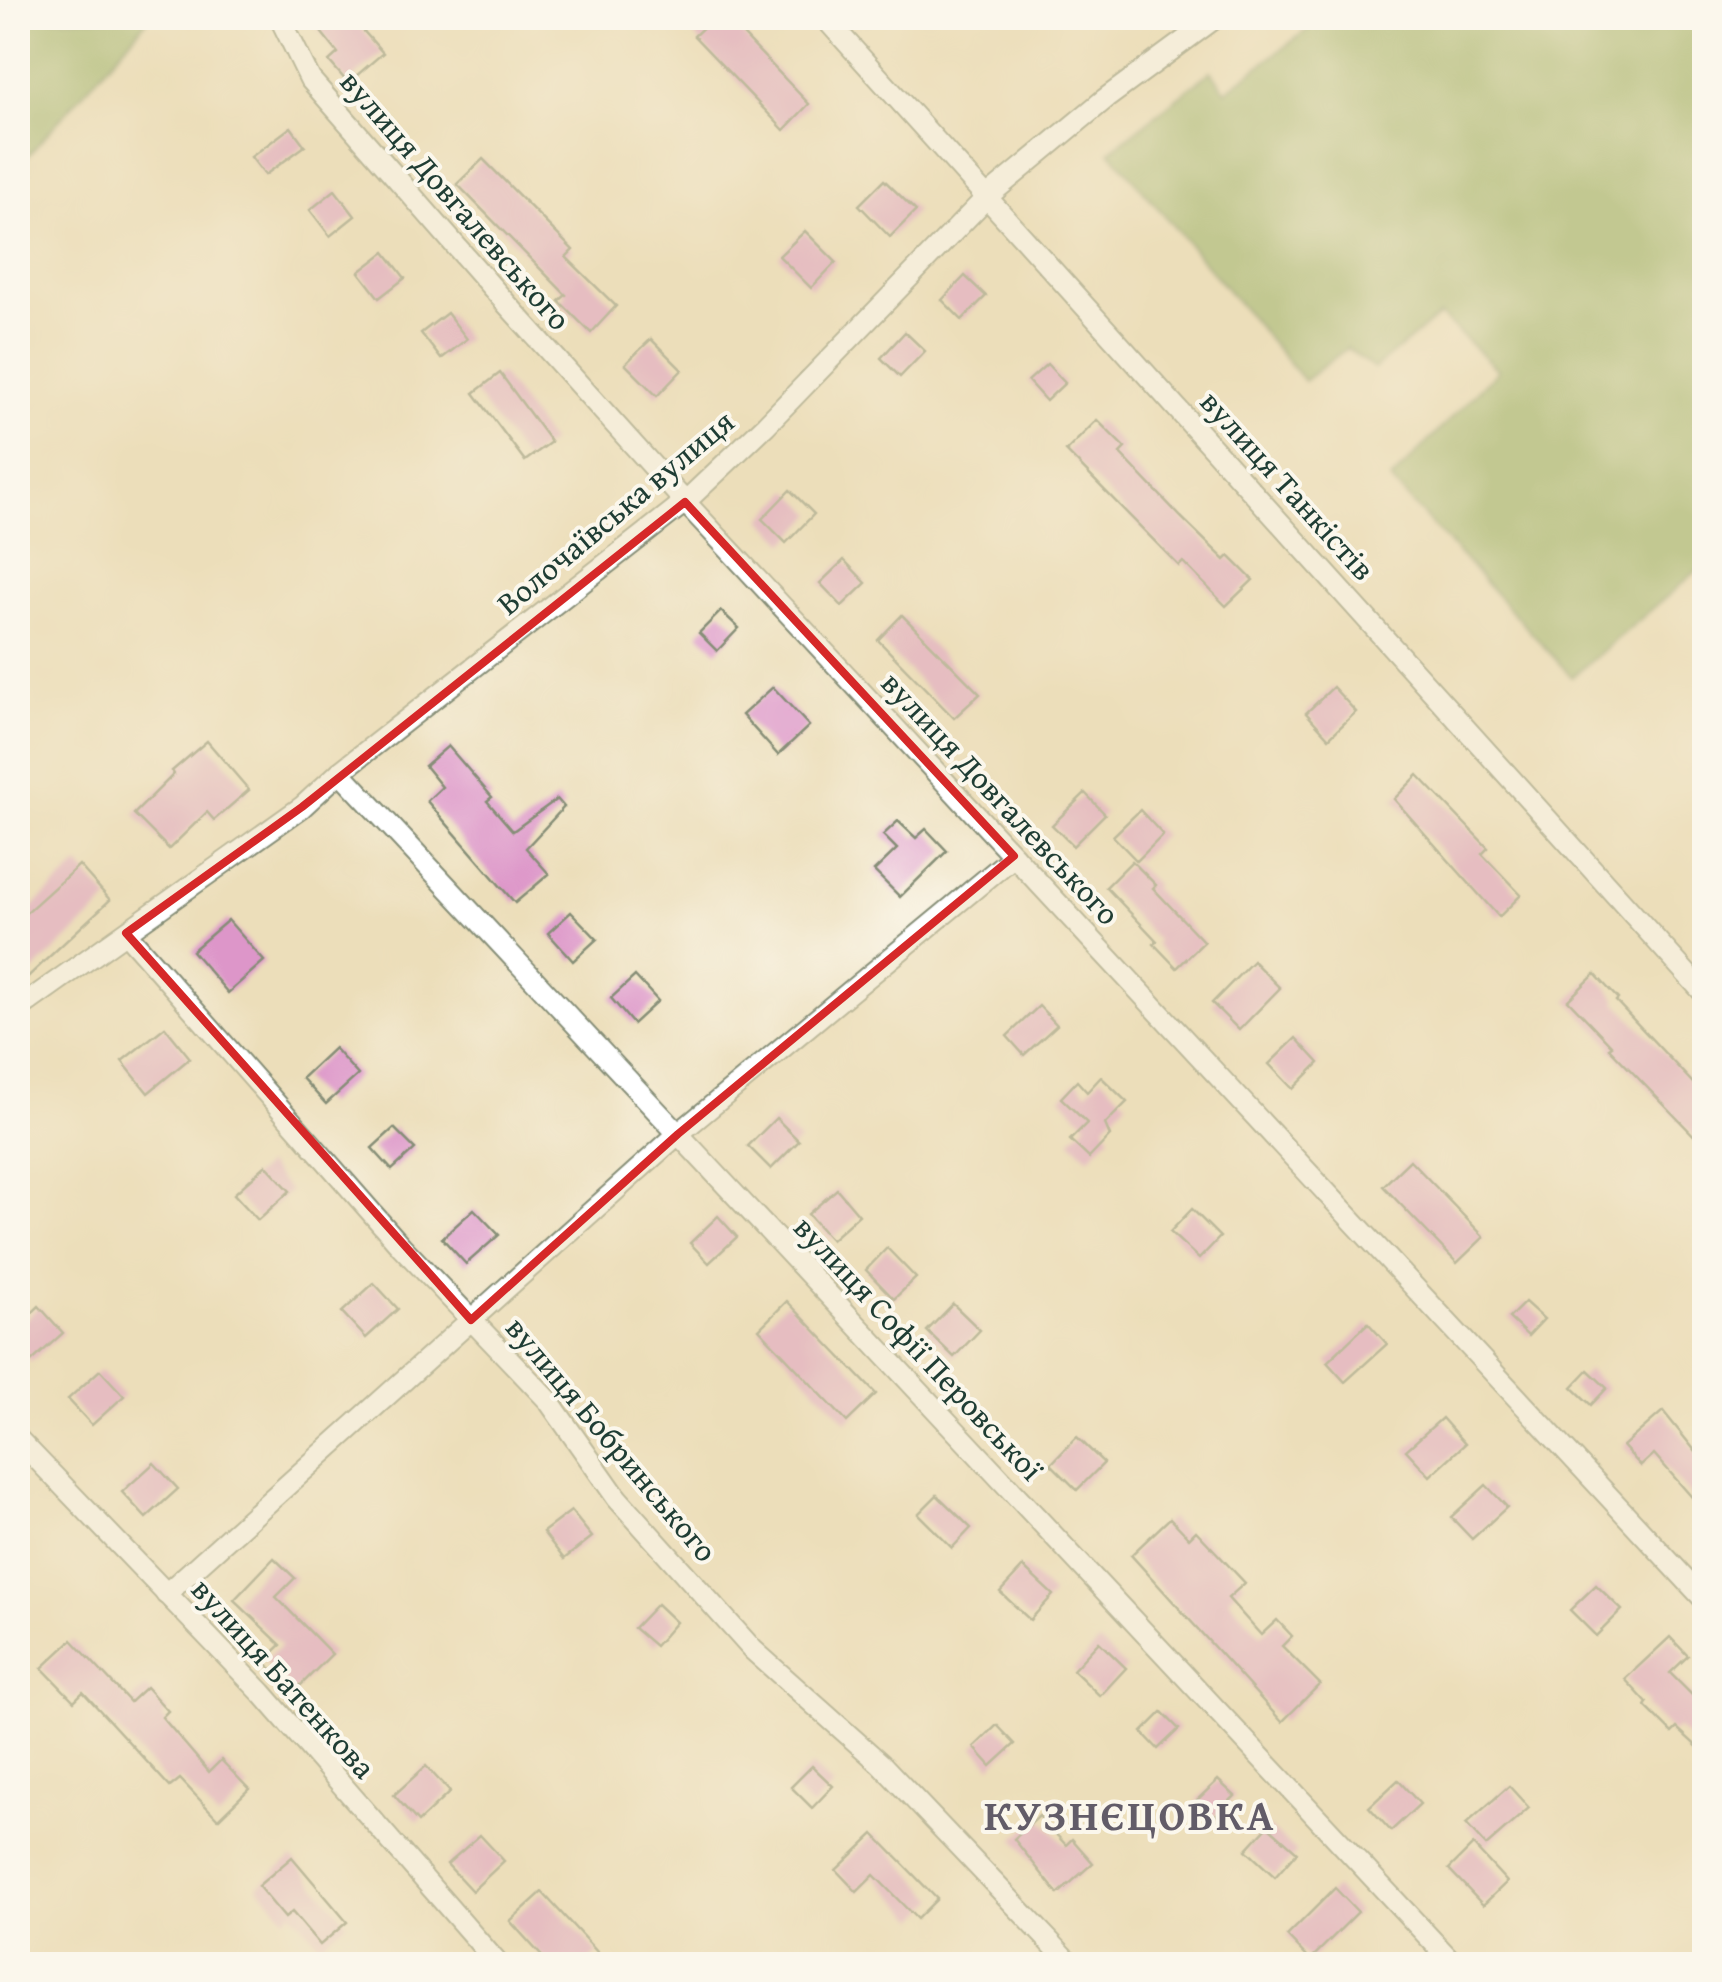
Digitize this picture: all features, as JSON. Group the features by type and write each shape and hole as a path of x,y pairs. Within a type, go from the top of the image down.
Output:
{"street":[{"name":"вулиця Довгалевського","path":"280,18 310,78 685,502 1704,1599"},
{"name":"вулиця Танкістів","path":"825,18 1704,992"},
{"name":"Волочаївська вулиця","path":"18,1009 302,807 340,772 685,502 766,425 988,196 1105,98 1215,18"},
{"name":"вулиця Софії Перовської","path":"340,772 1454,1964"},
{"path":"166,1594 678,1134 1014,856"},
{"name":"вулиця Бобринського","path":"126,933 401,1246 548,1400 617,1498 753,1650 881,1764 1071,1964"},
{"name":"вулиця Батенкова","path":"18,1439 262,1694 498,1964"}],"highlighted area":[{"path":"685,502 1014,856 678,1134 471,1320 126,933 302,807"}],"green space":[{"path":"18,18 149,18 18,167"},
{"path":"1323,18 1704,18 1704,565 1572,677 1391,480 1498,370 1440,315 1374,369 1347,348 1304,381 1110,151 1211,71 1226,91"}],"building":[{"path":"310,18 352,18 383,53 348,83 329,61 338,53"},
{"path":"713,18 727,18 809,104 784,130 694,36"},
{"path":"291,127 305,146 265,175 251,157"},
{"path":"483,159 573,250 566,257 616,306 591,333 559,301 566,295 457,184"},
{"path":"884,180 916,211 890,237 859,205"},
{"path":"335,190 355,216 330,236 310,210"},
{"path":"805,231 836,262 811,288 779,256"},
{"path":"385,252 405,278 379,298 359,272"},
{"path":"965,276 986,296 962,320 942,300"},
{"path":"447,313 467,339 441,359 421,333"},
{"path":"905,332 925,351 900,377 881,358"},
{"path":"651,339 682,370 657,396 625,364"},
{"path":"1047,364 1065,383 1046,401 1028,381"},
{"path":"500,373 551,442 525,461 474,393"},
{"path":"1097,420 1125,448 1120,453 1181,517 1225,560 1229,556 1253,580 1226,606 1183,562 1179,566 1066,451"},
{"path":"790,490 814,514 786,543 762,519"},
{"path":"844,560 866,583 842,606 820,583"},
{"path":"721,611 739,628 717,651 699,633"},
{"path":"902,615 980,694 954,718 878,640"},
{"path":"773,687 809,726 778,755 742,715"},
{"path":"1333,687 1356,712 1329,738 1306,713"},
{"path":"207,741 249,790 214,820 207,812 169,849 134,814 174,774 172,771"},
{"path":"448,746 492,797 487,801 513,831 557,799 564,807 526,848 549,874 515,903 427,801 442,787 425,766"},
{"path":"1418,775 1488,848 1482,854 1521,895 1499,917 1394,799"},
{"path":"1085,793 1105,814 1073,846 1052,825"},
{"path":"1140,810 1163,835 1137,861 1113,836"},
{"path":"898,821 916,838 926,829 947,851 900,897 874,871 897,849 883,835"},
{"path":"1132,861 1204,942 1177,968 1106,887"},
{"path":"79,865 110,900 18,986 18,920"},
{"path":"571,912 597,939 573,961 548,933"},
{"path":"228,920 264,961 228,993 192,951"},
{"path":"1253,961 1280,988 1239,1030 1212,1003"},
{"path":"1595,974 1704,1095 1704,1146 1568,1000"},
{"path":"635,976 658,1001 633,1024 611,998"},
{"path":"1039,1006 1057,1025 1024,1055 1007,1036"},
{"path":"165,1027 190,1058 148,1093 122,1061"},
{"path":"1296,1038 1319,1063 1293,1089 1269,1064"},
{"path":"334,1048 358,1075 326,1104 302,1078"},
{"path":"1101,1077 1127,1102 1105,1124 1110,1136 1089,1158 1070,1140 1087,1123 1061,1098 1077,1081 1087,1092"},
{"path":"776,1118 799,1141 771,1169 748,1146"},
{"path":"394,1128 415,1149 392,1170 372,1148"},
{"path":"1410,1160 1484,1237 1457,1263 1383,1186"},
{"path":"266,1165 290,1191 258,1220 234,1194"},
{"path":"837,1189 859,1215 831,1240 808,1214"},
{"path":"474,1209 499,1235 466,1264 442,1238"},
{"path":"1192,1209 1220,1237 1199,1259 1170,1232"},
{"path":"718,1216 737,1237 709,1263 690,1243"},
{"path":"887,1248 916,1278 894,1299 866,1270"},
{"path":"374,1283 398,1309 366,1338 342,1312"},
{"path":"787,1301 876,1394 847,1422 759,1329"},
{"path":"1525,1302 1544,1319 1528,1336 1509,1318"},
{"path":"953,1304 980,1330 954,1357 927,1331"},
{"path":"39,1306 63,1333 31,1362 18,1347 18,1326"},
{"path":"1368,1323 1387,1344 1345,1382 1327,1362"},
{"path":"100,1370 124,1396 92,1425 68,1399"},
{"path":"1588,1370 1607,1388 1591,1405 1572,1387"},
{"path":"1663,1411 1704,1462 1704,1511 1654,1454 1641,1466 1623,1446"},
{"path":"1442,1418 1465,1444 1430,1476 1406,1450"},
{"path":"1077,1437 1104,1463 1077,1490 1051,1464"},
{"path":"154,1463 178,1489 146,1518 122,1492"},
{"path":"1486,1485 1507,1507 1472,1539 1451,1517"},
{"path":"937,1495 971,1528 952,1548 918,1514"},
{"path":"571,1511 592,1537 564,1559 543,1532"},
{"path":"1170,1518 1189,1538 1196,1531 1245,1583 1228,1598 1261,1635 1277,1620 1292,1636 1282,1646 1320,1684 1282,1722 1131,1555"},
{"path":"274,1558 295,1578 276,1597 332,1654 294,1692 264,1661 281,1645 234,1600"},
{"path":"1023,1567 1053,1595 1030,1620 1000,1592"},
{"path":"1596,1585 1622,1610 1596,1636 1570,1610"},
{"path":"657,1604 676,1622 655,1646 634,1628"},
{"path":"1670,1637 1688,1656 1670,1673 1704,1707 1704,1753 1677,1728 1672,1733 1625,1679"},
{"path":"72,1640 130,1702 146,1687 168,1711 162,1717 209,1772 221,1760 249,1789 218,1819 180,1779 170,1787 83,1692 74,1701 42,1668"},
{"path":"1099,1642 1126,1668 1100,1696 1073,1670"},
{"path":"1162,1712 1179,1729 1158,1749 1142,1732"},
{"path":"997,1725 1015,1744 991,1766 974,1747"},
{"path":"426,1766 450,1792 418,1822 394,1795"},
{"path":"812,1766 833,1786 812,1808 791,1787"},
{"path":"1218,1780 1235,1796 1214,1817 1197,1800"},
{"path":"1398,1780 1420,1804 1391,1831 1369,1807"},
{"path":"1509,1786 1529,1808 1486,1846 1466,1824"},
{"path":"1039,1816 1066,1845 1072,1839 1093,1863 1058,1894 1014,1839"},
{"path":"1268,1826 1297,1852 1275,1877 1246,1850"},
{"path":"874,1834 937,1899 917,1919 874,1875 857,1892 836,1870"},
{"path":"480,1835 504,1861 472,1891 447,1864"},
{"path":"1473,1845 1507,1882 1483,1905 1449,1869"},
{"path":"292,1857 347,1922 320,1945 292,1912 285,1918 258,1886"},
{"path":"1335,1888 1358,1912 1310,1960 1287,1936"},
{"path":"542,1892 598,1953 586,1964 549,1964 510,1921"}],"district":[{"name":"КУЗНЄЦОВКА","path":"1130,1814"}]}
